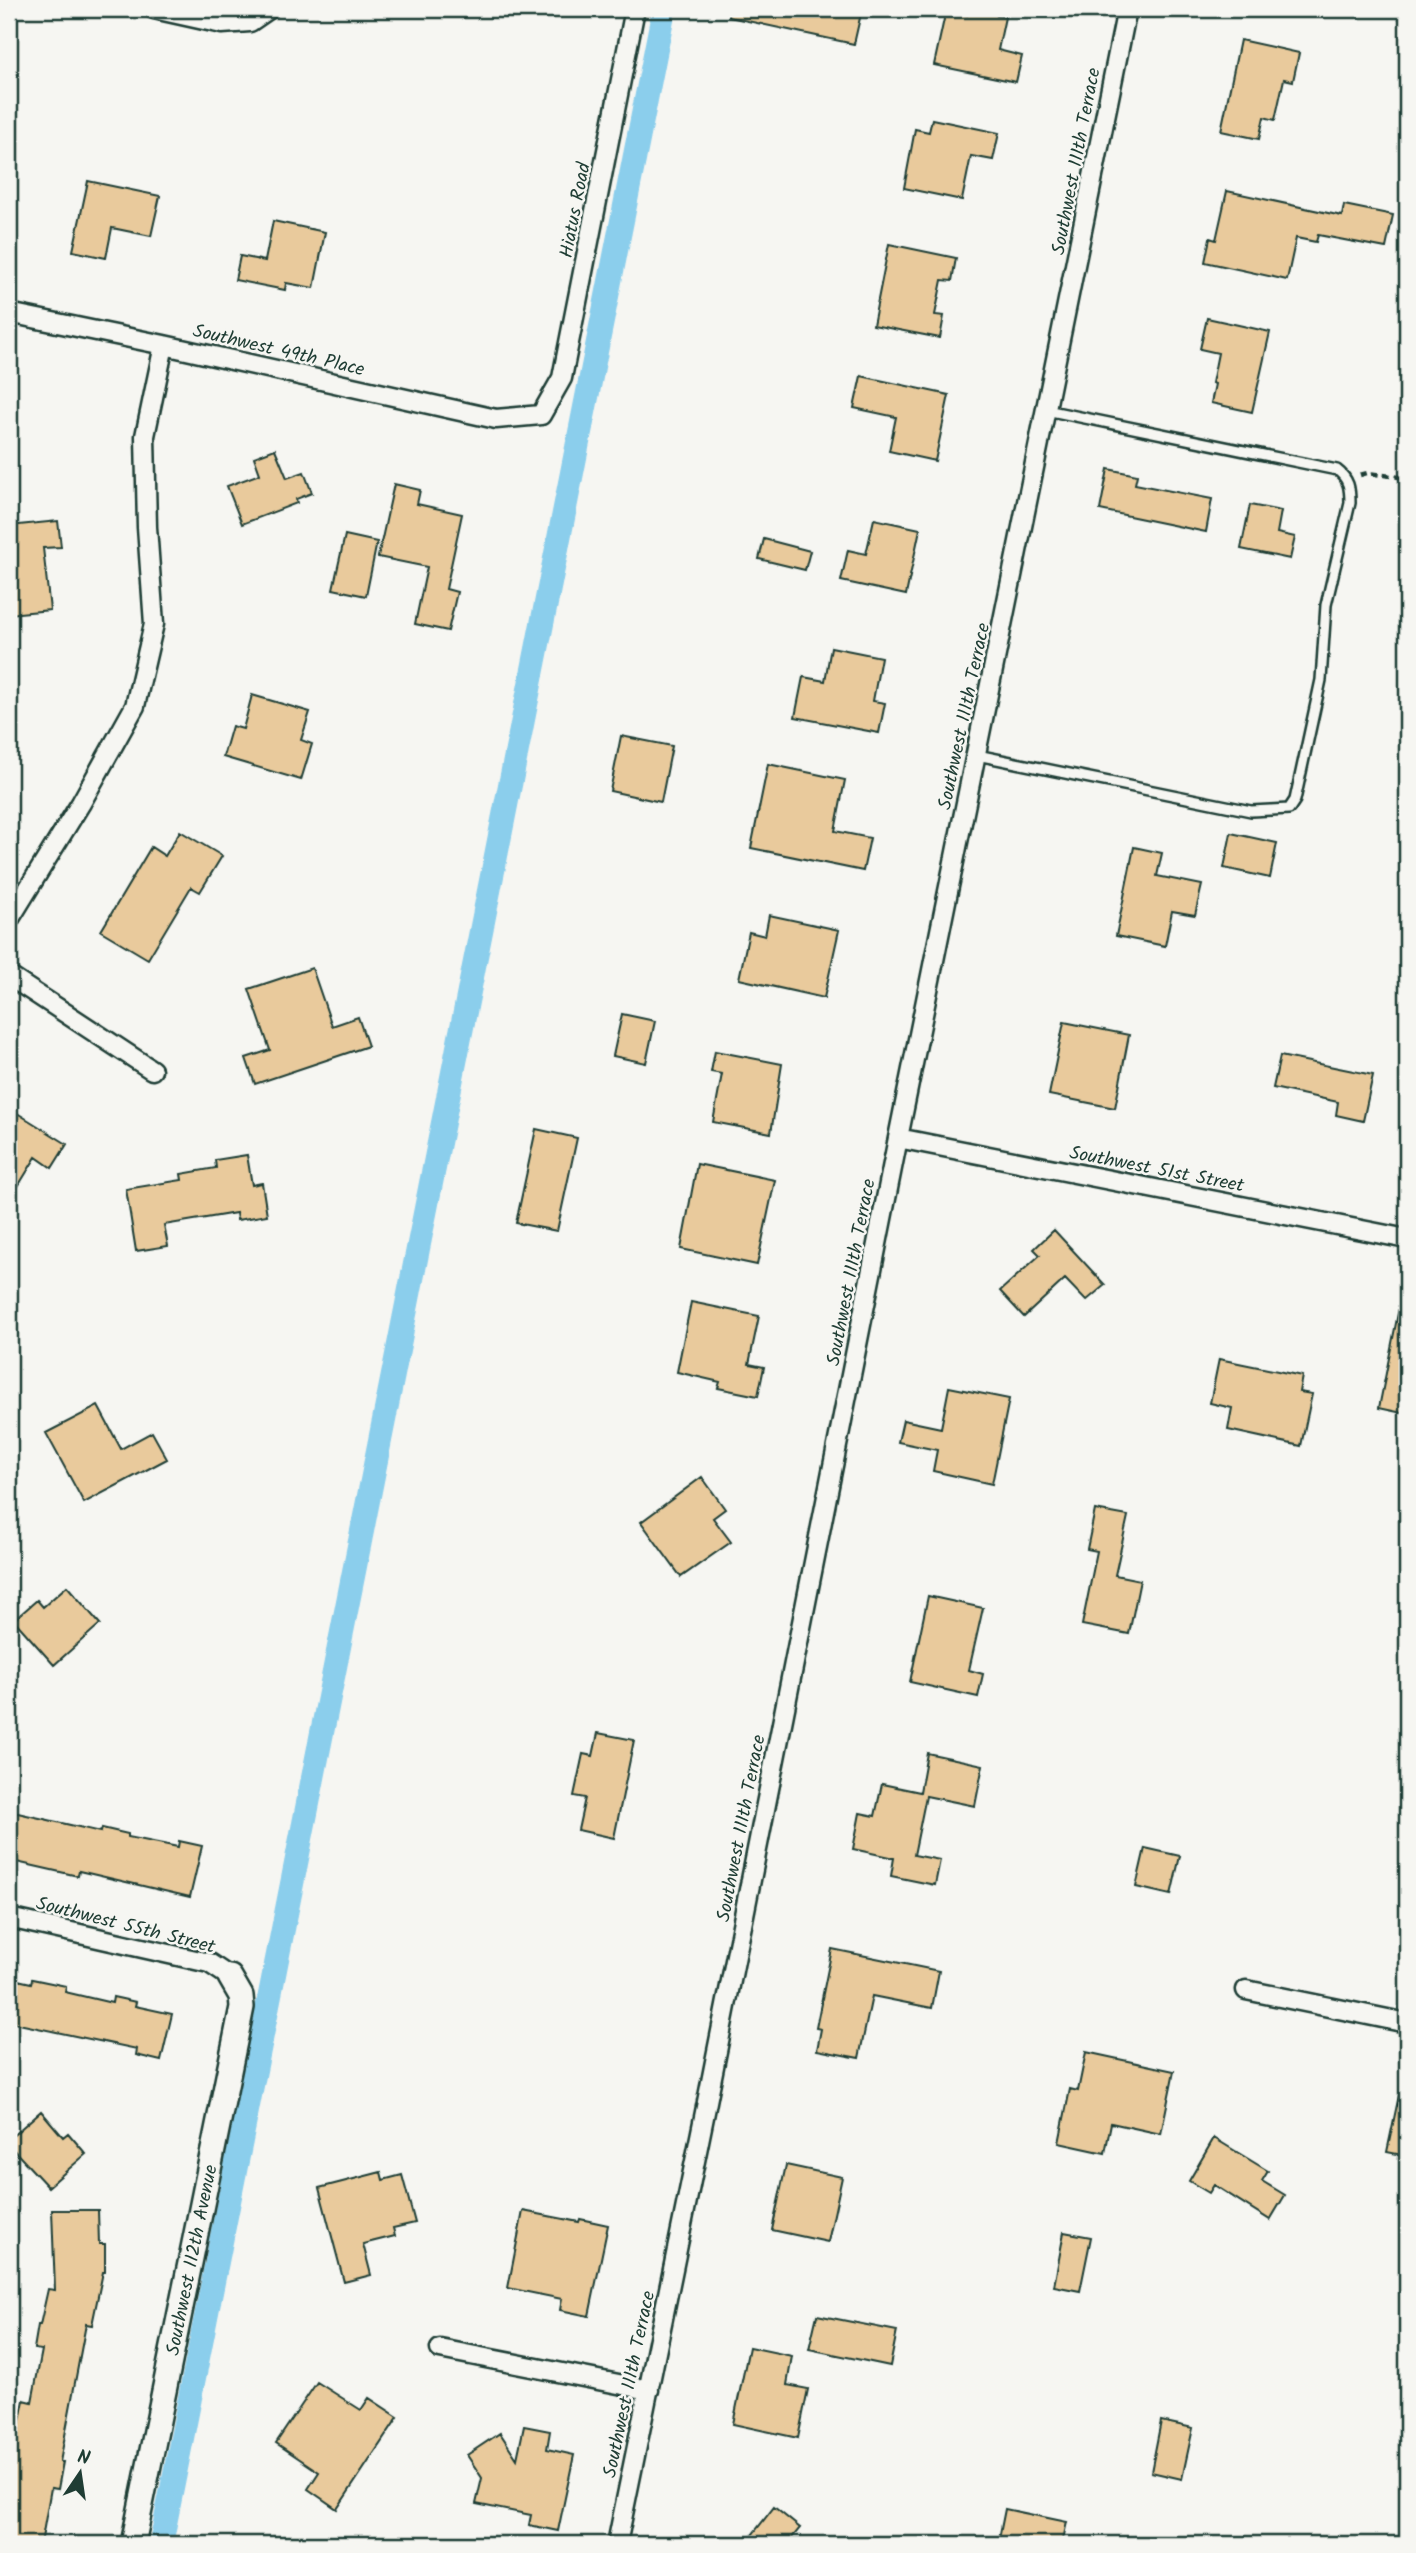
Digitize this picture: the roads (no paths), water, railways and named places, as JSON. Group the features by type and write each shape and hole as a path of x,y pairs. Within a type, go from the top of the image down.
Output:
{"street":[{"path":"154,9 222,24 250,22 270,9"},
{"name":"Hiatus Road","path":"541,415 562,378 635,9"},
{"name":"Southwest 111th Terrace","path":"617,2544 1127,9"},
{"name":"Southwest 49th Place","path":"9,313 496,419 541,415"},
{"path":"9,919 81,803 135,706 154,624 147,527 145,436 164,345"},
{"path":"9,976 152,1070"},
{"name":"Southwest 51st Street","path":"898,1138 1407,1239"},
{"name":"Southwest 55th Street","path":"9,1918 209,1963 230,1977"},
{"name":"Southwest 112th Avenue","path":"133,2544 242,2007 241,1996 230,1977"},
{"path":"1246,1990 1407,2022"},
{"path":"440,2350 649,2390"}],"lane":[{"path":"977,755 1251,810 1289,809 1295,800 1321,680 1326,605 1350,503 1347,477 1337,470 1046,410"}],"waterway":[{"path":"161,2544 664,9"}]}
